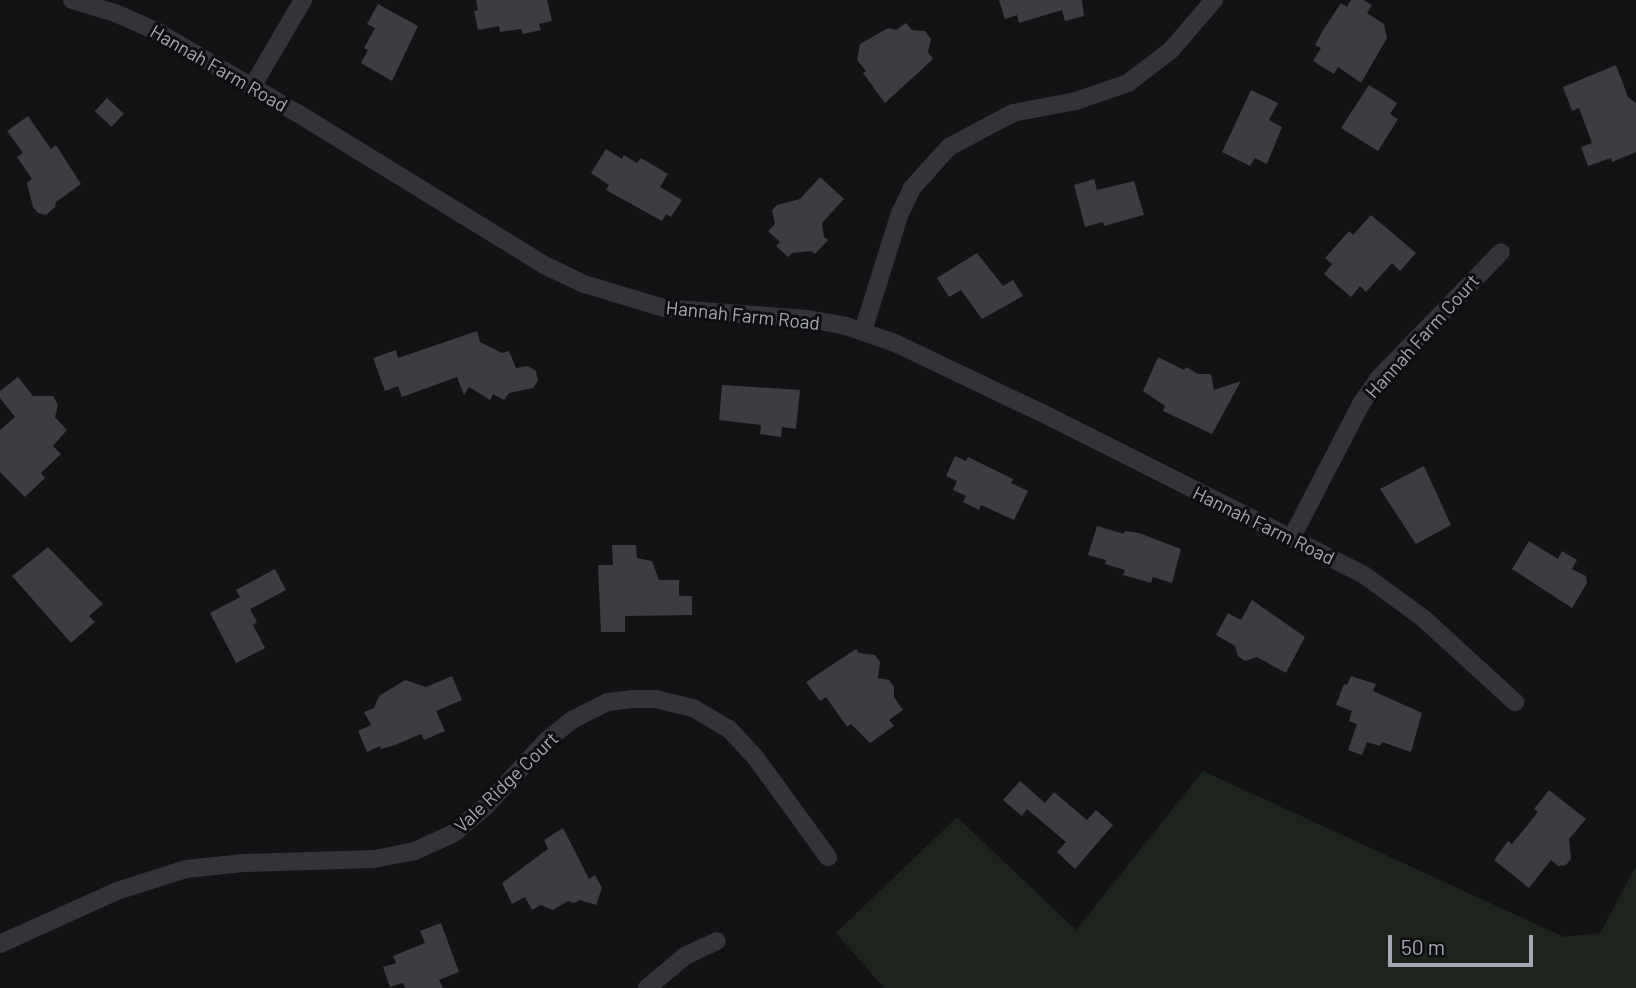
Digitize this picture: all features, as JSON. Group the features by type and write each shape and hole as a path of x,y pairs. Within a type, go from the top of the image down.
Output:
{"street":[{"name":"Hannah Farm Road","path":"72,0 115,13 156,31 544,265 584,284 664,308 808,319 863,331 1048,416 1292,537 1390,591 1515,702"},
{"path":"252,87 303,0"},
{"path":"863,331 879,270 900,213 912,188 949,147 1013,113 1076,101 1128,83 1171,50 1214,0"},
{"name":"Hannah Farm Court","path":"1292,537 1361,404 1379,378 1501,252"},
{"name":"Vale Ridge Court","path":"0,944 117,891 186,869 256,862 374,859 415,851 454,833 485,807 548,740 574,719 608,702 632,699 656,699 693,708 729,729 755,757 828,857"},
{"path":"647,988 685,957 717,941"}],"shaded area":[{"path":"1203,771 1564,937 1600,933 1636,866 1636,988 884,988 836,933 957,817 1076,930"}],"building":[{"path":"476,0 547,0 552,21 539,24 541,30 523,34 521,29 500,32 499,26 478,30 474,11 478,10"},
{"path":"999,0 1082,0 1084,16 1065,21 1062,10 1019,23 1017,15 1005,19"},
{"path":"1351,0 1363,0 1372,5 1367,13 1384,24 1387,38 1361,83 1338,67 1334,74 1313,61 1321,48 1315,45 1323,30 1341,3 1347,7"},
{"path":"378,4 418,26 392,81 361,63 368,50 364,48 375,28 367,24"},
{"path":"906,23 912,30 925,31 931,39 928,52 933,59 885,103 857,60 860,44 888,28 896,30"},
{"path":"1616,65 1628,97 1636,103 1636,152 1612,162 1611,158 1588,166 1581,147 1592,143 1579,108 1572,111 1563,87"},
{"path":"1369,85 1397,103 1390,114 1398,119 1378,151 1341,128"},
{"path":"1251,90 1278,103 1269,120 1282,127 1267,164 1255,158 1250,166 1222,152"},
{"path":"107,98 124,114 112,127 95,111"},
{"path":"28,116 51,149 56,145 81,184 56,202 55,207 46,215 38,213 33,207 27,183 32,179 17,157 23,153 7,131"},
{"path":"606,149 622,159 624,155 637,163 641,158 668,174 660,187 682,200 671,217 666,214 662,221 606,190 609,185 591,173"},
{"path":"820,177 844,199 822,223 824,237 828,240 815,254 811,251 792,253 788,257 776,246 780,242 768,231 775,224 772,210 777,205 800,199"},
{"path":"1094,179 1097,190 1134,181 1144,215 1104,226 1103,222 1085,227 1074,185"},
{"path":"1371,215 1416,253 1400,271 1392,263 1366,292 1360,286 1351,297 1324,274 1332,264 1325,258 1349,231 1353,235"},
{"path":"977,253 1003,286 1013,280 1023,296 982,319 961,290 949,297 937,278"},
{"path":"477,331 480,342 502,353 509,351 516,368 528,366 536,371 538,381 533,388 509,393 504,400 493,394 490,400 469,387 464,395 457,377 402,397 398,386 385,391 373,358 396,350 398,358"},
{"path":"1158,357 1184,370 1186,367 1198,374 1211,374 1214,390 1241,381 1212,434 1163,411 1165,406 1143,391"},
{"path":"18,377 33,396 53,396 58,405 55,417 67,430 53,446 61,454 41,473 45,478 25,497 0,472 0,430 15,417 0,398 0,391"},
{"path":"722,385 800,390 796,429 782,427 781,437 760,434 761,425 719,420"},
{"path":"955,456 966,461 968,457 1013,479 1011,483 1028,491 1014,520 981,505 979,510 963,502 966,496 953,490 957,481 946,476"},
{"path":"1424,466 1451,525 1416,544 1380,489"},
{"path":"1097,526 1124,534 1125,531 1139,533 1181,549 1172,583 1153,577 1151,583 1123,575 1125,570 1105,564 1106,560 1088,555"},
{"path":"1529,541 1558,559 1562,551 1577,560 1572,569 1586,576 1587,583 1572,608 1512,569"},
{"path":"612,545 636,545 637,558 652,561 659,580 679,580 679,596 692,596 692,615 625,616 625,632 601,632 598,565 613,565"},
{"path":"48,547 103,604 89,616 95,622 71,643 12,576"},
{"path":"275,569 286,590 250,609 257,622 253,625 265,648 236,663 210,613 240,597 236,590"},
{"path":"1252,600 1305,637 1286,673 1257,657 1245,661 1238,656 1235,646 1216,635 1228,613 1241,620"},
{"path":"856,649 859,653 875,655 880,662 878,678 889,680 894,687 894,697 903,710 889,720 894,726 870,743 851,724 847,727 826,697 820,701 806,682"},
{"path":"452,676 462,700 436,711 445,731 424,740 421,734 395,745 381,749 380,746 367,752 358,731 371,725 364,712 374,708 379,696 405,680 426,687"},
{"path":"1351,676 1376,684 1373,691 1422,713 1411,752 1382,742 1380,746 1367,742 1362,755 1348,750 1357,724 1349,721 1352,711 1336,705 1344,684 1347,685"},
{"path":"1020,781 1045,803 1054,792 1087,820 1096,810 1113,825 1075,869 1057,852 1066,842 1027,809 1022,816 1003,800"},
{"path":"1549,790 1586,819 1569,839 1571,859 1566,865 1558,866 1551,860 1529,888 1494,860 1508,841 1512,844 1538,812 1534,809"},
{"path":"563,828 589,879 595,875 602,888 596,905 580,900 574,903 568,901 553,910 541,905 532,910 525,897 512,904 502,883 548,849 544,840"},
{"path":"441,923 459,972 439,980 443,988 405,988 403,983 390,987 383,967 396,963 393,956 425,943 420,931"}]}
